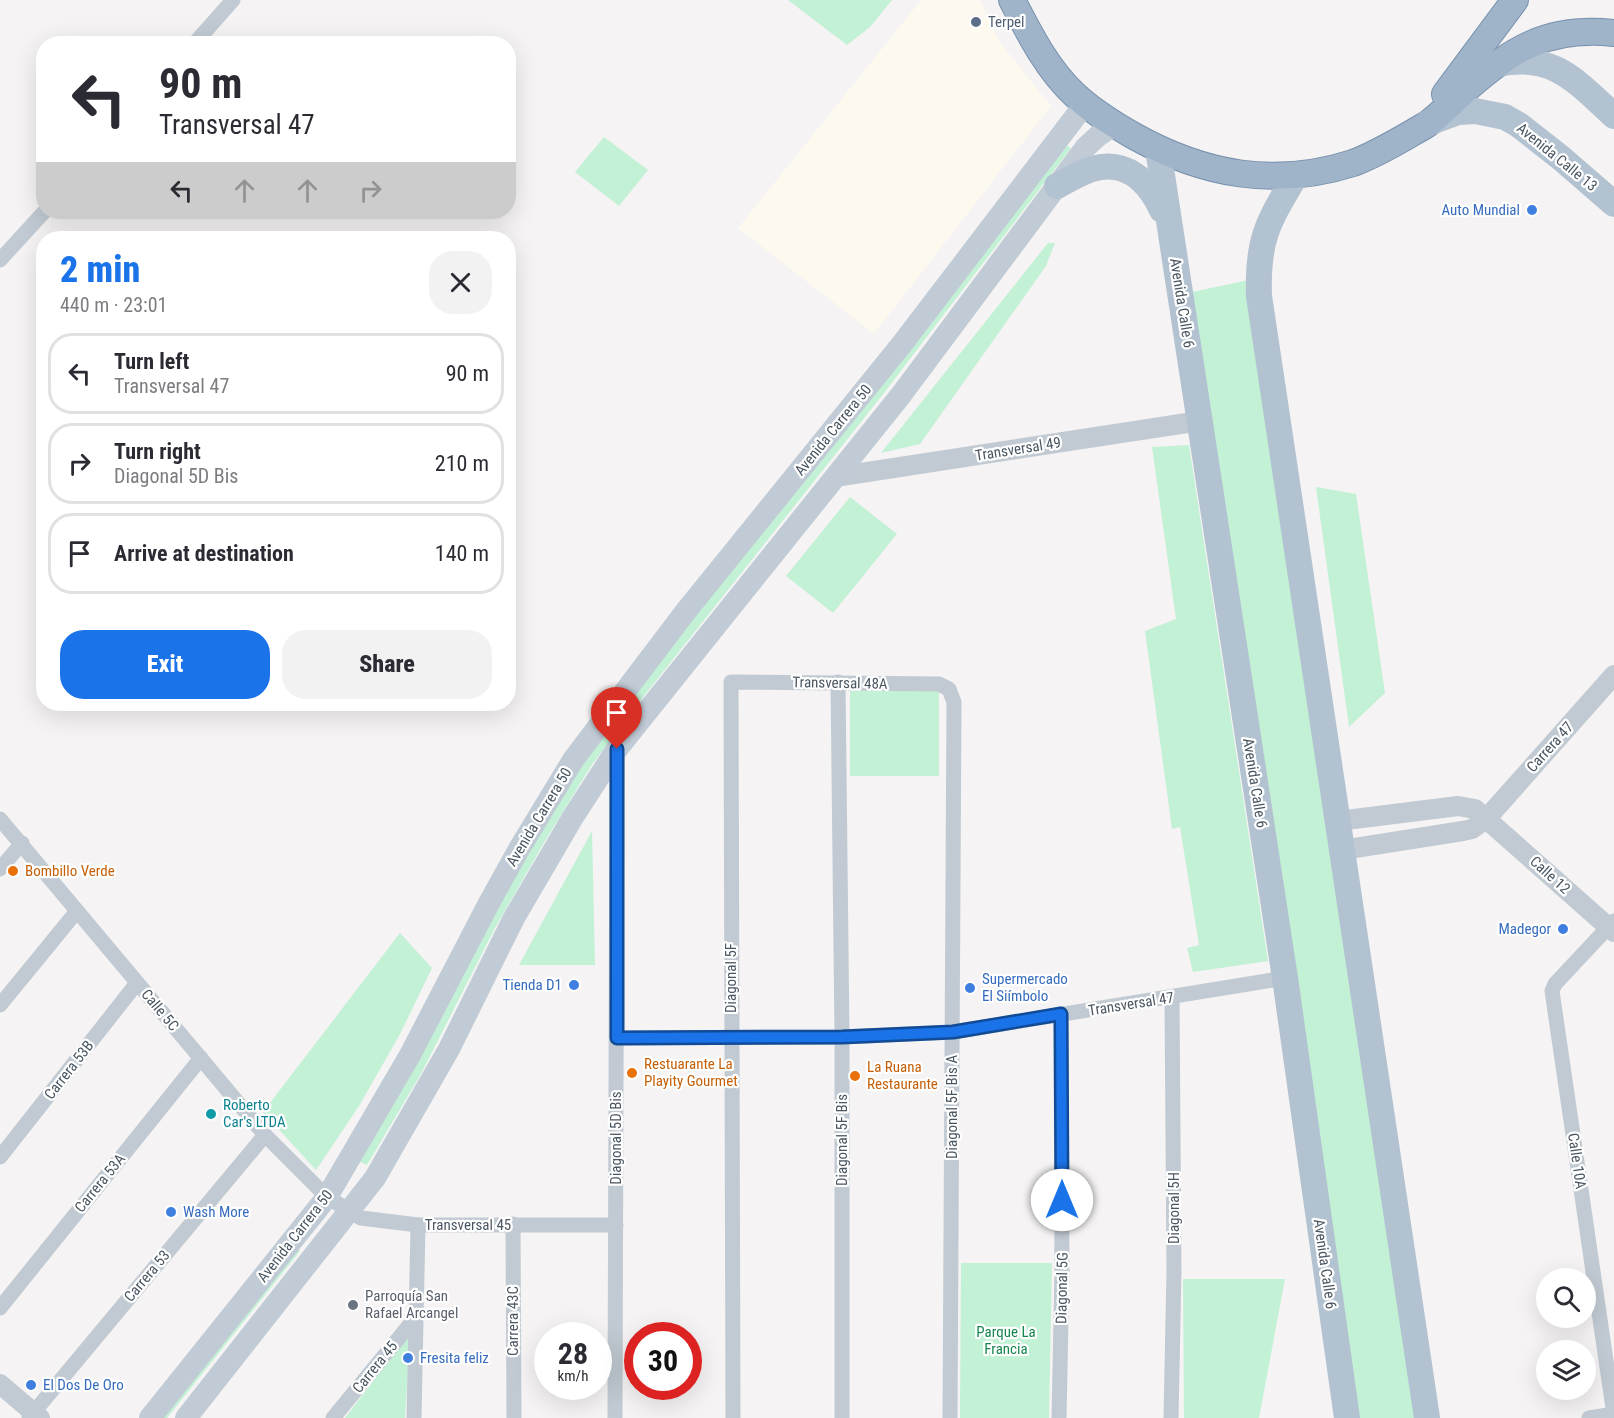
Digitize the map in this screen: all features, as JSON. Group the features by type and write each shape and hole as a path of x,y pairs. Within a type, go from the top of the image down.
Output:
{"highway":[{"path":"1012,0 1041,53 1063,82 1085,104 1114,125 1188,162 1225,171 1265,176 1296,175 1355,162 1423,126 1498,64 1527,46 1548,37 1588,30 1614,33"},
{"path":"1423,126 1515,0"}],"main road":[{"path":"1498,64 1530,62 1559,69 1577,82 1614,116"},
{"name":"Avenida Carrera 50","path":"150,1418 327,1197 410,1055 519,849 573,760 686,611 902,344 1085,104"},
{"name":"Avenida Calle 13","path":"1423,126 1458,112 1475,111 1505,117 1519,125 1561,158 1614,204"},
{"name":"Avenida Carrera 50","path":"186,1418 375,1178 449,1049 514,918 573,817 617,749 901,395 1086,147 1114,125"},
{"name":"Avenida Calle 6","path":"1158,149 1285,978 1347,1418"},
{"path":"1057,186 1093,169 1117,168 1135,175 1146,183 1156,196 1170,226"},
{"path":"1296,175 1266,228 1258,266 1259,296 1427,1418"}],"street":[{"path":"201,36 233,0"},
{"path":"0,260 38,219"},
{"name":"Transversal 49","path":"835,477 1200,421"},
{"name":"Carrera 47","path":"1342,850 1463,831 1479,825 1614,675"},
{"name":"Transversal 48A","path":"731,682 939,684 949,689"},
{"name":"Diagonal 5F","path":"731,682 733,1418"},
{"name":"Diagonal 5F Bis","path":"838,682 842,1037 842,1418"},
{"name":"Diagonal 5F Bis A","path":"949,689 954,702 950,1418"},
{"name":"Diagonal 5D Bis","path":"615,1418 617,749"},
{"path":"1338,821 1458,806 1475,809 1487,818"},
{"name":"Calle 12","path":"1487,818 1612,927"},
{"name":"Calle 5C","path":"0,819 265,1135 327,1197"},
{"path":"0,869 22,843"},
{"path":"0,1005 77,910"},
{"name":"Calle 10A","path":"1612,927 1555,984 1552,992 1614,1414"},
{"name":"Transversal 47","path":"617,1038 731,1039 953,1032 1285,978"},
{"name":"Carrera 53B","path":"0,1156 137,983"},
{"name":"Diagonal 5H","path":"1171,1418 1174,1271 1173,997"},
{"name":"Diagonal 5G","path":"1059,1418 1062,1269 1061,1014"},
{"name":"Carrera 53A","path":"0,1308 201,1058"},
{"name":"Carrera 53","path":"34,1416 265,1135"},
{"name":"Transversal 45","path":"327,1197 361,1218 418,1225 616,1225"},
{"name":"Carrera 43C","path":"513,1224 514,1418"},
{"path":"414,1418 418,1225"},
{"name":"Carrera 45","path":"333,1418 416,1317"},
{"path":"0,1384 34,1416"},
{"path":"1589,1418 1614,1414"}],"shaded area":[{"path":"921,0 980,0 999,41 1051,106 874,334 738,228"}],"green space":[{"path":"788,0 892,0 870,27 847,45"},
{"path":"604,137 648,170 619,206 575,172"},
{"path":"1063,143 1071,148 884,393 591,766 495,928 422,1072 367,1165 358,1161 455,981 581,759"},
{"path":"1048,243 1055,243 1046,266 920,444 881,453"},
{"path":"1249,280 1419,1418 1358,1418 1192,292"},
{"path":"1189,445 1268,961 1193,972 1187,948 1199,945 1180,827 1172,829 1145,631 1176,619 1152,447"},
{"path":"1316,487 1356,494 1385,693 1349,727"},
{"path":"850,497 897,534 833,613 786,576"},
{"path":"850,691 939,691 939,776 850,776"},
{"path":"592,831 595,965 519,965"},
{"path":"400,933 432,968 400,1034 359,1106 316,1170 263,1112"},
{"path":"295,1245 300,1251 167,1418 156,1418"},
{"name":"Parque La Francia","path":"961,1263 1052,1263 1049,1418 960,1418"},
{"path":"1183,1279 1285,1279 1259,1418 1184,1418"},
{"path":"410,1333 405,1418 345,1418"}],"place":[{"name":"Terpel","path":"976,22"},
{"name":"Auto Mundial","path":"1532,210"},
{"name":"Bombillo Verde","path":"13,871"},
{"name":"Madegor","path":"1563,929"},
{"name":"Tienda D1","path":"574,985"},
{"name":"Supermercado El Siímbolo","path":"970,988"},
{"name":"Restuarante La Playity Gourmet","path":"632,1073"},
{"name":"La Ruana Restaurante","path":"855,1076"},
{"name":"Roberto Car's LTDA","path":"211,1114"},
{"name":"Wash More","path":"171,1212"},
{"name":"Parroquía San Rafael Arcangel","path":"353,1305"},
{"name":"Fresita feliz","path":"408,1358"},
{"name":"El Dos De Oro","path":"31,1385"}],"route":[{"path":"617,749 617,1038 731,1039 953,1032 1061,1014 1062,1200"}]}
